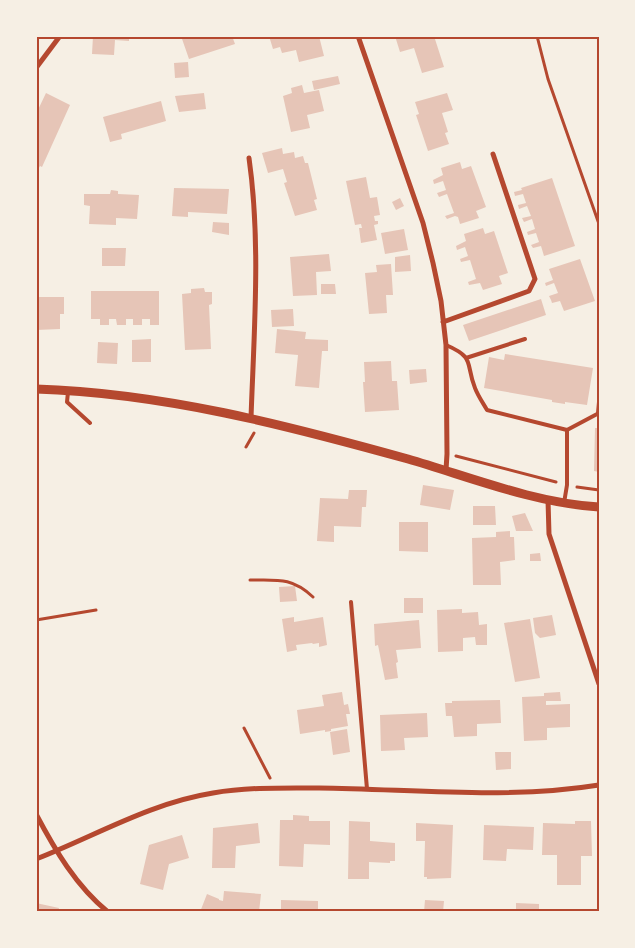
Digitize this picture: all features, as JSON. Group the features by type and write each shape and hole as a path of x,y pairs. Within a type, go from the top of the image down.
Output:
{"street":[{"path":"36,68 60,36"},
{"path":"358,36 423,223 433,263 446,345 446,470"},
{"path":"443,322 529,291 534,279 493,154"},
{"path":"249,158 255,197 255,297 251,418"},
{"path":"36,389 122,395 251,418 446,470 548,500 599,507"},
{"path":"548,500 549,534 599,684"},
{"path":"36,859 159,806 214,793 274,788 518,793 548,792 599,785"},
{"path":"36,814 56,852 93,900 108,912"}],"lane":[{"path":"466,358 525,339"},
{"path":"446,345 463,352 470,366 475,388 487,410 567,430 598,413 599,402"},
{"path":"69,390 67,402 90,423"},
{"path":"564,503 567,485 567,430"},
{"path":"350,602 367,789"}],"path":[{"path":"536,36 548,79 599,224"},
{"path":"447,454 567,485 599,490"},
{"path":"250,580 296,583 313,597"},
{"path":"36,620 96,610"},
{"path":"244,728 274,788"}],"building":[{"path":"93,36 129,36 129,41 115,40 114,55 92,54"},
{"path":"181,36 232,36 235,44 189,59"},
{"path":"269,36 319,36 324,56 299,62 296,50 282,53 280,47 273,49"},
{"path":"395,36 434,36 444,67 422,73 414,48 400,52"},
{"path":"188,62 189,77 175,78 174,63"},
{"path":"338,76 340,84 314,90 312,81"},
{"path":"302,85 304,93 319,90 324,111 307,115 310,128 291,132 283,96 292,93 291,88"},
{"path":"46,93 70,105 42,167 40,166 36,173 36,121 38,116 36,114"},
{"path":"204,93 206,109 179,112 175,96"},
{"path":"447,93 453,110 442,113 448,132 445,133 449,144 428,151 416,115 419,114 415,102"},
{"path":"161,101 166,121 121,134 122,139 110,142 103,117"},
{"path":"282,148 283,154 294,152 295,158 303,156 305,163 308,163 317,199 314,200 317,210 295,216 284,183 287,182 283,169 268,173 262,153"},
{"path":"460,162 462,169 471,166 486,207 476,211 479,218 460,224 458,217 455,216 447,219 445,216 454,213 447,194 439,197 437,193 446,190 443,181 434,184 433,180 443,175 441,168"},
{"path":"366,177 370,198 377,197 380,215 374,216 375,221 378,221 378,224 374,225 377,240 361,243 359,228 362,228 361,224 355,225 346,181"},
{"path":"552,178 575,246 544,256 541,246 533,248 531,245 539,242 536,233 528,235 527,232 535,229 532,219 524,222 522,218 531,216 527,206 519,209 518,205 526,203 523,194 515,196 514,192"},
{"path":"174,188 229,189 227,214 188,212 188,217 172,216"},
{"path":"111,190 118,191 118,194 139,195 137,219 116,218 116,225 89,224 90,206 84,205 84,194 110,194"},
{"path":"400,198 404,206 396,210 392,202"},
{"path":"213,222 229,223 229,235 212,232"},
{"path":"483,228 485,234 494,231 508,273 499,276 502,284 483,290 480,283 469,285 468,282 476,279 470,260 461,262 460,259 468,256 465,247 457,250 456,246 466,241 464,234"},
{"path":"404,229 408,250 385,254 381,233"},
{"path":"102,248 126,248 125,266 102,266"},
{"path":"329,254 331,271 316,272 317,295 293,296 290,257"},
{"path":"410,255 411,271 395,272 395,257"},
{"path":"580,259 595,301 564,311 560,301 552,303 549,296 558,293 554,283 546,286 545,283 553,280 549,269"},
{"path":"391,264 393,295 386,295 387,313 369,314 365,273 377,272 376,265"},
{"path":"321,284 335,284 336,294 321,294"},
{"path":"204,288 205,292 212,292 212,304 209,305 211,349 185,350 182,294 191,293 191,289"},
{"path":"91,291 159,291 159,325 150,325 150,319 142,319 142,325 133,325 133,319 126,319 126,325 117,325 116,319 109,319 109,325 100,325 100,319 91,319"},
{"path":"36,297 64,297 64,314 60,314 60,329 36,330"},
{"path":"541,299 546,315 469,341 463,325"},
{"path":"293,309 294,326 272,327 271,310"},
{"path":"277,329 306,332 305,339 328,340 328,351 322,351 319,388 295,386 298,355 275,353"},
{"path":"151,339 151,362 132,362 132,340"},
{"path":"98,342 118,343 117,364 97,363"},
{"path":"505,354 593,368 587,405 552,402 552,400 484,388 489,357 504,360"},
{"path":"391,361 392,381 397,381 399,410 365,412 364,362"},
{"path":"426,369 427,382 410,384 409,370"},
{"path":"595,428 599,428 599,472 594,471"},
{"path":"423,485 454,490 450,510 420,505"},
{"path":"349,490 367,490 366,507 362,507 361,527 334,526 334,542 317,541 320,498 348,499"},
{"path":"473,506 495,506 496,525 473,525"},
{"path":"525,513 533,531 516,531 512,516"},
{"path":"399,522 428,522 428,552 399,551"},
{"path":"510,531 510,537 514,537 515,560 500,562 501,585 473,585 472,538 496,537 496,532"},
{"path":"540,553 541,561 530,561 530,554"},
{"path":"295,586 297,601 280,602 279,587"},
{"path":"404,598 423,598 423,613 404,613"},
{"path":"462,609 462,613 478,612 479,625 487,624 487,645 476,645 475,637 463,638 463,651 438,652 437,610"},
{"path":"552,615 556,635 540,638 535,633 533,618"},
{"path":"294,617 294,622 323,617 327,645 319,647 319,643 312,643 296,645 297,650 287,652 282,619"},
{"path":"530,619 540,678 515,682 504,623"},
{"path":"419,620 421,648 396,650 398,678 385,680 378,645 375,646 374,624"},
{"path":"342,692 344,705 348,704 350,714 346,714 348,726 325,732 325,730 300,734 297,710 324,706 322,695"},
{"path":"560,692 561,701 546,701 546,705 570,704 570,727 547,728 547,740 524,741 522,697 544,696 544,693"},
{"path":"500,700 501,723 477,724 477,736 454,737 452,716 446,716 445,703 452,703 452,701"},
{"path":"427,713 428,737 404,738 405,750 381,751 380,715"},
{"path":"347,729 350,752 333,755 330,732"},
{"path":"495,752 511,752 511,769 496,770"},
{"path":"293,815 309,816 309,821 330,821 330,845 304,844 303,867 279,866 280,820 293,820"},
{"path":"349,821 370,822 370,841 395,843 395,861 390,861 390,863 369,862 369,879 348,879"},
{"path":"575,821 591,821 592,856 581,856 581,885 557,885 557,855 542,855 543,823 575,824"},
{"path":"258,823 260,843 236,846 235,868 212,868 213,828"},
{"path":"416,823 453,825 451,878 427,879 427,877 424,877 425,841 416,841"},
{"path":"484,825 534,827 533,850 507,849 506,861 483,860"},
{"path":"182,835 189,858 169,864 163,890 140,884 149,845"},
{"path":"224,891 261,894 259,912 200,912 207,894 223,901"},
{"path":"281,900 318,901 318,912 281,912"},
{"path":"425,900 444,901 443,912 424,912"},
{"path":"36,903 59,908 58,912 36,912"},
{"path":"516,903 539,904 539,912 516,912"}]}
